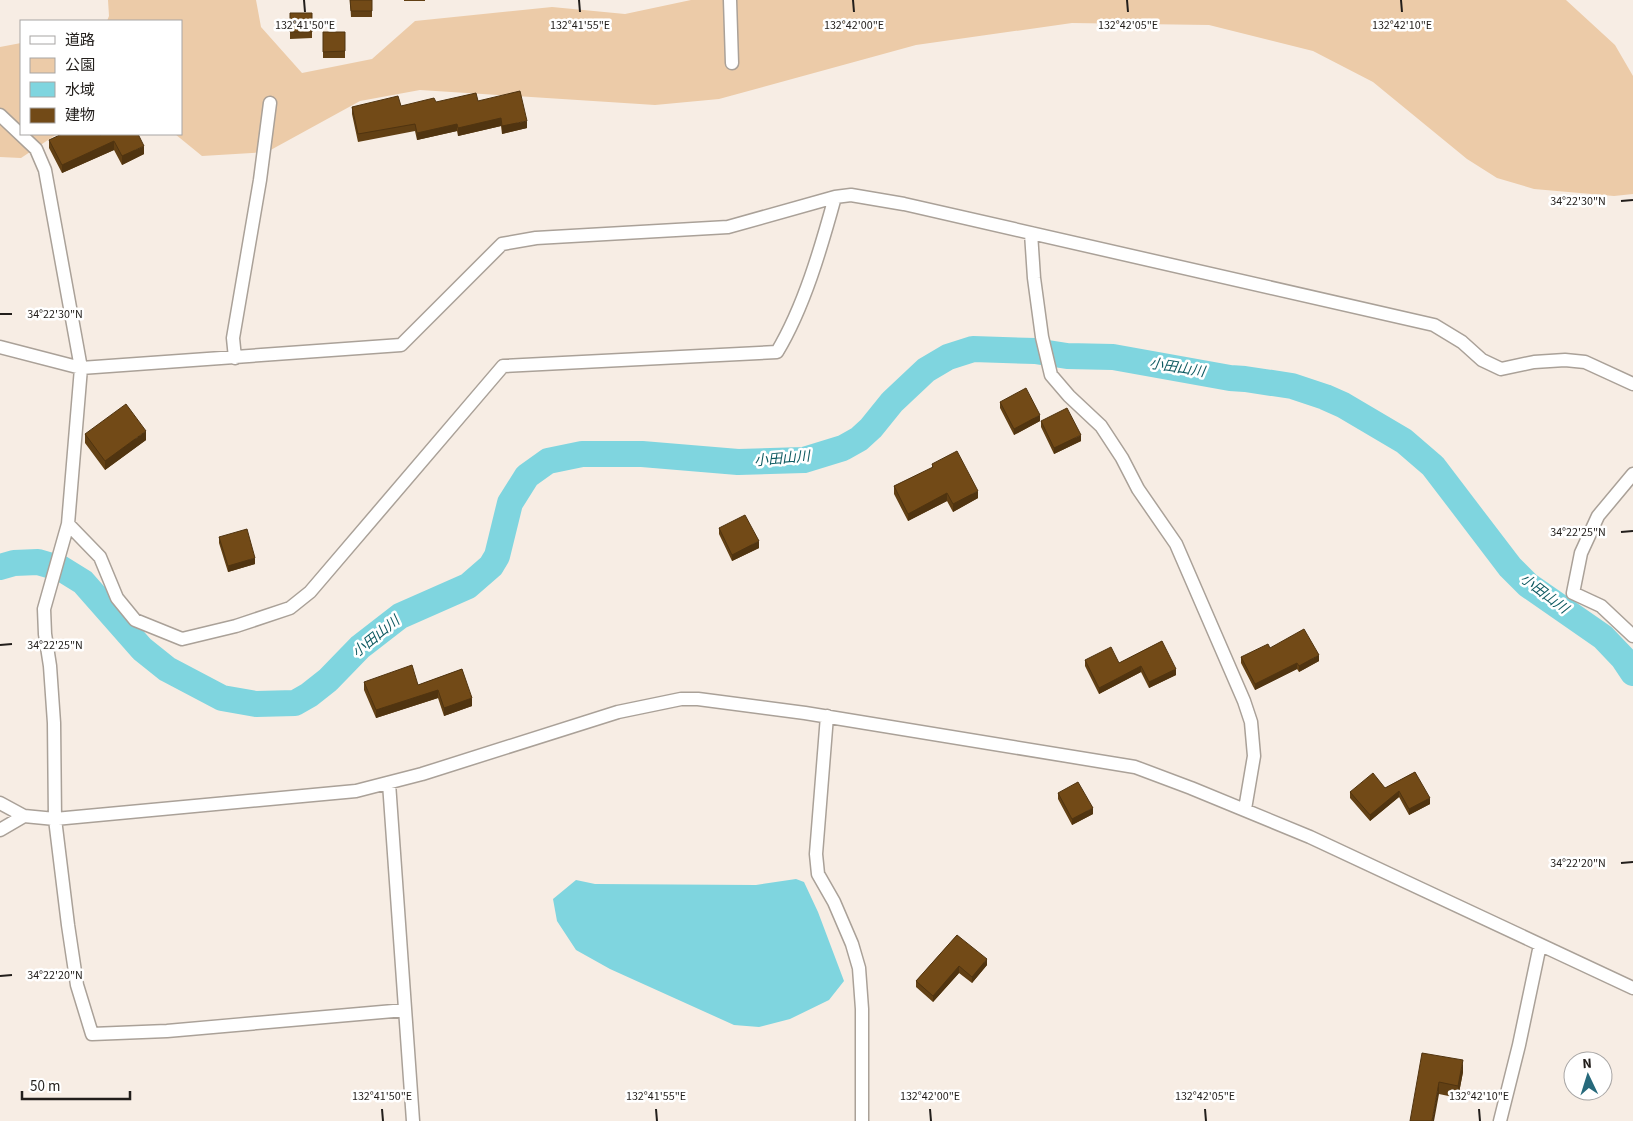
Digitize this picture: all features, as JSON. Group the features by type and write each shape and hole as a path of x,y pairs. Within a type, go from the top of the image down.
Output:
{"street":[{"path":"730,0 732,63"},
{"path":"235,358 233,338 260,180 270,103"},
{"path":"0,116 20,134"},
{"path":"21,135 36,149 44,170 81,368 68,524 44,609 54,723 54,819 77,985 92,1034 166,1031 405,1010"},
{"path":"0,348 81,368 401,345 502,244 536,238 728,227 835,197 851,195 904,204 1434,325 1462,342 1482,360 1501,369 1534,362 1565,360 1585,362 1633,384"},
{"path":"68,524 100,556 117,598 135,620 182,639 236,626 290,608 310,592 503,366 777,352 788,334 821,247 835,197"},
{"path":"1030,233 1042,337 1051,375 1069,396 1102,426 1138,489 1176,544 1244,701 1251,722 1254,756 1245,809"},
{"path":"1633,474 1598,516 1582,553 1573,593 1601,606 1633,636"},
{"path":"0,803 24,816 54,819 356,791 389,783 618,712 681,698 698,699 827,716 1135,767 1245,809 1310,837 1633,988"},
{"path":"827,716 816,854 818,874 834,902 852,944 859,968 862,1009 862,1121"},
{"path":"389,783 413,1121"},
{"path":"0,830 24,816"},
{"path":"1500,1121 1519,1045 1540,945"}],"green space":[{"path":"108,0 256,0 261,27 302,73 372,59 415,21 552,7 625,14 691,0 1566,0 1615,45 1633,76 1633,194 1614,196 1534,189 1497,178 1467,159 1373,82 1313,51 1209,25 1072,23 916,45 719,99 655,105 420,90 360,101 267,152 202,156 176,135 182,135 182,20 107,20"},
{"path":"20,43 20,135 56,135 21,158 0,157 0,47"}],"water":[{"path":"796,879 804,882 818,912 844,981 829,1000 790,1019 759,1027 734,1025 610,969 576,950 557,921 553,899 576,880 595,884 756,885"}],"building":[{"path":"350,0 372,0 372,11 351,11"},
{"path":"290,13 312,13 312,32 290,32"},
{"path":"323,32 345,32 345,51 323,52"},
{"path":"520,91 527,121 502,126 501,118 458,128 457,124 417,133 415,124 358,134 352,107 398,96 401,106 434,98 436,102 476,93 478,101"},
{"path":"60,135 138,135 144,146 122,156 114,141 62,165 49,140"},
{"path":"1026,388 1040,415 1014,429 1000,402"},
{"path":"126,404 146,431 105,461 85,434"},
{"path":"1067,408 1081,435 1054,448 1041,421"},
{"path":"957,451 978,491 953,504 947,493 908,514 894,486 933,467 932,464"},
{"path":"745,515 759,541 732,555 719,528"},
{"path":"247,529 255,558 228,566 219,537"},
{"path":"1304,629 1319,655 1299,666 1297,663 1255,684 1241,657 1268,644 1270,648"},
{"path":"1162,641 1176,669 1149,682 1141,666 1099,688 1085,660 1111,647 1119,663"},
{"path":"412,665 418,685 462,669 472,698 444,708 438,690 376,710 364,682"},
{"path":"1415,772 1430,798 1409,809 1399,791 1370,815 1350,792 1373,773 1385,788"},
{"path":"1078,782 1093,808 1072,819 1058,793"},
{"path":"957,935 987,959 972,977 959,966 933,996 916,981"},
{"path":"1422,1053 1463,1060 1458,1086 1439,1082 1432,1121 1410,1121"}],"waterway":[{"name":"小田山川","path":"0,567 14,563 38,562 62,569 83,582 142,649 167,669 222,698 256,704 295,703 328,680 360,647 400,616 468,586 491,566 497,556 510,503 527,476 548,461 582,454 642,454 738,462 804,460 843,448 859,439 871,428 892,402 926,370 948,357 973,349 1035,351 1067,356 1113,357 1230,378 1292,386 1343,405 1404,441 1433,466 1510,567 1528,585 1603,637 1623,658 1633,673"}]}
